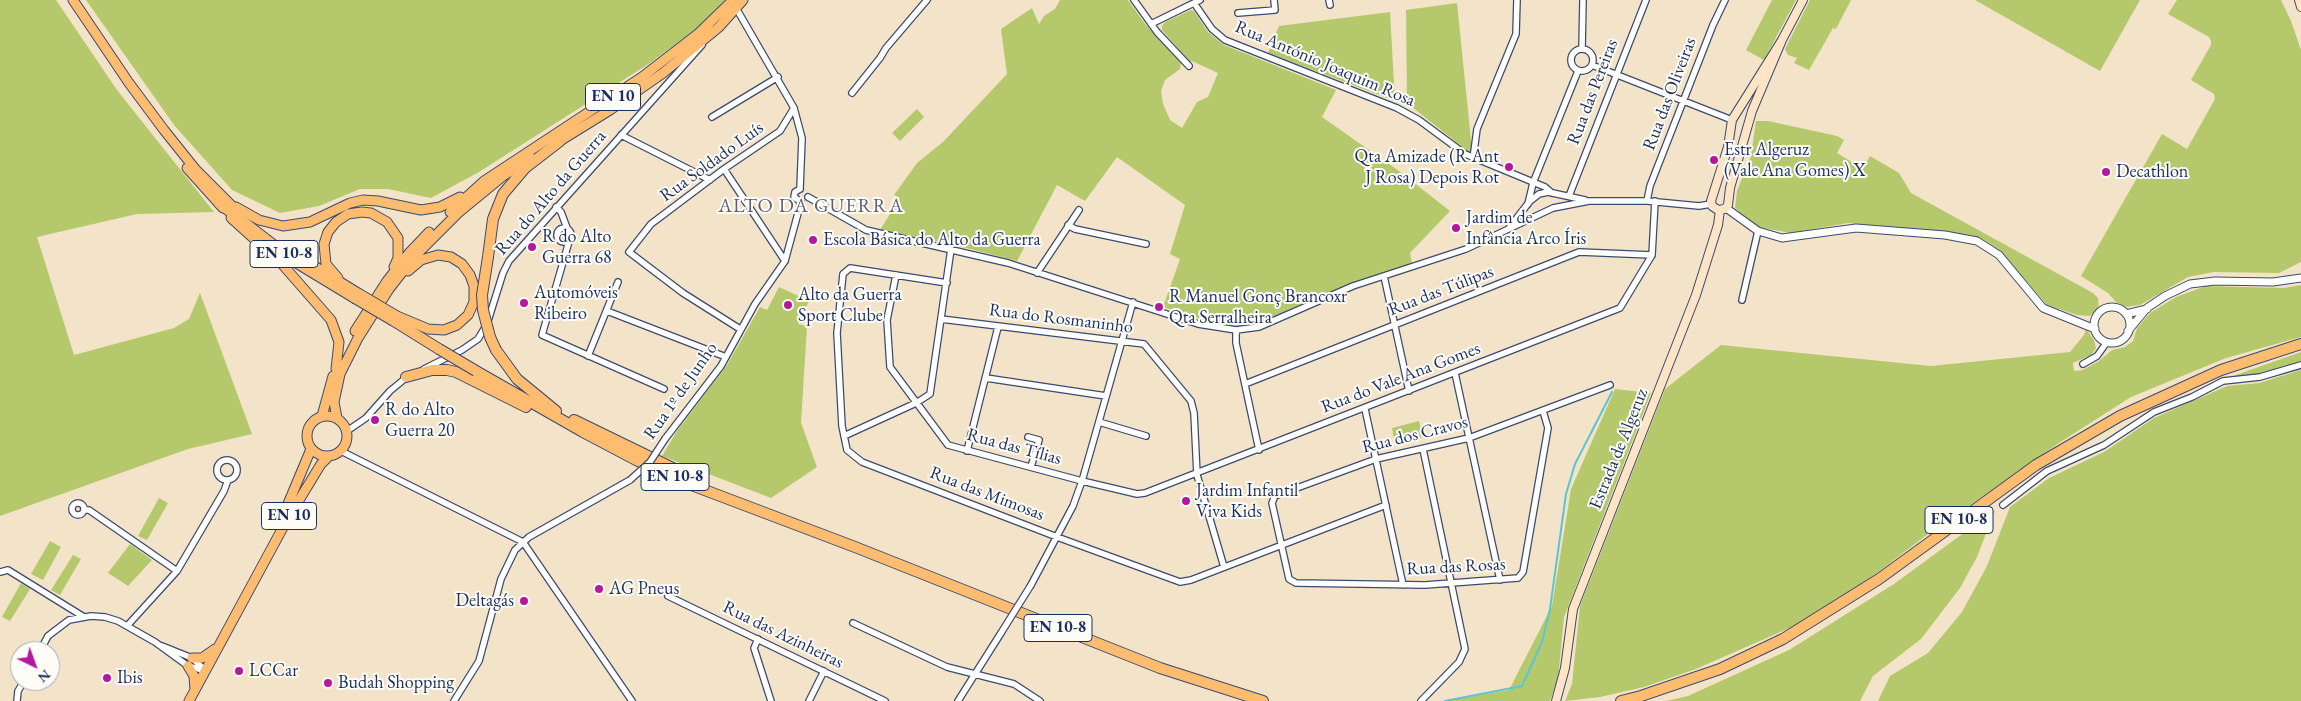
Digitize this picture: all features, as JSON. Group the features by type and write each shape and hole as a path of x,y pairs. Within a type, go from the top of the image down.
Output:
{"highway":[{"path":"556,411 517,379 496,350 490,337 483,310 482,295 493,219 503,194 525,168 560,141"},
{"name":"EN 10-8","path":"222,201 294,261 556,411 696,480 830,533 855,547"},
{"name":"EN 10-8","path":"1621,701 1720,669 1782,639 1879,579 2036,466 2120,416 2221,370 2301,344"},
{"name":"EN 10-8","path":"478,368 583,432 638,461 694,486 855,547 1160,668 1263,701"},
{"path":"406,377 432,370 456,372 570,428 583,432"}],"main road":[{"name":"EN 10-8","path":"73,0 129,83 152,124 174,152 222,201"},
{"name":"EN 10","path":"322,416 336,369 353,335 410,252 484,181 642,77 734,4 743,0"},
{"name":"Estrada de Algeruz","path":"1712,201 1716,182 1728,147 1733,122 1782,40 1803,0"},
{"path":"2299,0 2301,7"},
{"name":"EN 10","path":"337,418 334,402 340,374 386,288 414,257 458,212 503,176 635,94 719,27 734,4"},
{"name":"Estrada de Algeruz","path":"1556,701 1562,683 1573,609 1696,295 1723,209 1728,202 1747,127 1782,40"},
{"path":"1739,115 1745,117 1747,127 1738,131 1733,122 1739,115"},
{"path":"222,201 259,220 283,226 310,222 350,203 363,200 378,201 409,209 433,209 450,203 484,181"},
{"path":"1723,209 1716,209 1712,201 1718,193 1728,197"},
{"path":"222,201 228,215 282,264 331,320 339,342 336,369"},
{"path":"356,296 333,274 326,264 324,253 328,232 336,222 348,214 362,212 380,217 393,229 398,238 398,258 386,288"},
{"path":"386,288 421,260 438,255 451,257 462,264 470,275 474,286 474,302 468,315 457,325 444,330 428,329 395,319"},
{"path":"322,416 337,418 344,424 347,432 347,442 341,451 329,456 321,456 311,449 306,437 307,431 313,421 322,416"},
{"name":"EN 10","path":"254,580 311,449"},
{"name":"EN 10","path":"189,701 254,580 321,464 329,456"},
{"path":"195,690 190,662 205,657 219,646"}],"street":[{"path":"852,92 927,0"},
{"path":"1134,0 1151,24 1189,66"},
{"path":"1238,14 1275,10 1274,0"},
{"path":"1473,159 1477,129 1516,34 1517,0"},
{"path":"1582,49 1583,0"},
{"name":"Rua das Pereiras","path":"1569,196 1646,0"},
{"name":"Rua das Oliveiras","path":"1647,201 1650,186 1713,25 1725,0"},
{"path":"1151,24 1197,2"},
{"name":"Rua António Joaquim Rosa","path":"1197,2 1212,29 1225,40 1397,108 1419,120 1460,152 1473,159 1545,187 1553,193 1589,201"},
{"path":"734,4 778,77 794,108 802,138 800,189 794,195 796,200 801,202 805,201 808,197"},
{"name":"Rua do Alto da Guerra","path":"347,432 366,418 390,391 406,377 462,350 478,339 487,324 503,273 510,262 556,207 719,27"},
{"path":"1582,49 1590,52 1592,65 1586,71 1578,71 1572,65 1574,52 1582,49"},
{"path":"1592,65 1684,100 1733,122"},
{"path":"1538,214 1532,214 1527,205 1533,183 1578,71"},
{"path":"712,117 778,77"},
{"name":"Rua Soldado Luís","path":"740,329 683,293 629,252 641,234 651,224 724,169 780,131 794,108"},
{"path":"621,135 710,180"},
{"path":"724,169 785,261"},
{"path":"800,189 806,191 808,197 866,230 1008,263 1198,324 1236,330 1259,327 1353,286 1466,249 1553,208 1589,201 1655,201 1699,206 1712,201"},
{"path":"1508,230 1527,205 1539,194 1553,193 1558,202 1553,208"},
{"name":"Rua do Vale Ana Gomes","path":"1082,481 1145,494 1620,308 1652,255 1655,201"},
{"name":"Rua 1º de Junho","path":"523,542 568,513 630,480 650,462 665,438 726,357 755,304 785,261 801,202"},
{"path":"556,207 561,212 571,233 542,335 664,389"},
{"path":"1723,209 1758,231 1782,238 1856,228 1946,235 1977,241 1999,256 2043,308 2053,314 2095,329"},
{"path":"1037,273 1079,210"},
{"path":"1068,225 1075,229 1146,244"},
{"path":"567,228 560,229 557,236 563,242 570,238"},
{"path":"1742,300 1758,231"},
{"path":"844,436 916,403 927,396 931,390 951,249"},
{"name":"Rua das Túlipas","path":"1245,384 1580,252 1652,255"},
{"name":"Rua das Mimosas","path":"947,283 850,268 843,274 837,333 844,436 847,450 862,462 1173,581 1191,580 1386,505"},
{"name":"Rua das Tílias","path":"896,275 887,320 888,362 894,374 948,445 1082,481"},
{"path":"1384,276 1409,392"},
{"path":"2126,314 2147,308 2180,288 2203,282 2273,282 2301,278"},
{"path":"588,356 618,282"},
{"path":"958,701 1031,585 1073,506 1082,481 1133,302"},
{"path":"2079,322 2095,318 2103,309 2108,307 2118,308 2126,314 2129,320 2128,331"},
{"path":"2095,318 2095,329 2099,337 2107,342 2119,341 2147,308"},
{"path":"607,311 726,357"},
{"name":"Rua do Rosmaninho","path":"941,319 1144,344 1188,395 1194,413 1197,475 1224,567"},
{"path":"968,451 998,327"},
{"path":"1236,330 1236,344 1259,450"},
{"path":"2083,364 2097,356 2107,342"},
{"path":"2003,505 2047,472 2098,448 2154,412 2192,397 2223,381 2260,377 2301,364"},
{"path":"1455,373 1500,580"},
{"path":"986,378 1106,396"},
{"name":"Rua dos Cravos","path":"1281,546 1272,503 1275,496 1376,459 1469,438 1543,412 1610,385"},
{"path":"1365,409 1403,585"},
{"name":"Rua das Rosas","path":"1281,546 1288,576 1296,582 1403,585 1451,584 1518,578 1523,572 1548,428 1543,412"},
{"path":"1099,422 1146,436"},
{"path":"1028,438 1039,440 1031,468"},
{"path":"1421,701 1459,662 1464,654 1464,644 1423,448"},
{"path":"341,451 523,542 632,701"},
{"path":"127,626 177,571 224,491 228,480"},
{"path":"84,510 89,510 177,571"},
{"path":"454,701 479,661 502,579 515,550 523,542"},
{"path":"0,572 8,570 84,617"},
{"name":"Rua das Azinheiras","path":"668,596 885,701"},
{"path":"45,641 58,627 69,620 84,617 105,617 127,626 206,670"},
{"path":"853,623 947,667 1014,684 1040,701"},
{"path":"758,639 754,648 771,701"},
{"path":"809,701 824,671"}],"green space":[{"path":"0,0 56,0 117,90 214,212 137,214 37,237 74,355 174,328 189,319 200,293 252,434 188,449 0,516"},
{"path":"86,0 725,0 697,28 650,63 479,172 431,198 388,189 360,189 319,206 280,213 232,190 174,125"},
{"path":"1060,0 1128,0 1145,24 1181,62 1180,69 1165,80 1161,91 1163,104 1170,120 1182,128 1197,102 1208,97 1218,73 1192,61 1190,62 1162,30 1165,22 1191,10 1194,11 1208,32 1224,45 1336,90 1322,117 1399,171 1450,211 1410,253 1412,263 1312,299 1262,322 1240,326 1215,324 1163,307 1180,259 1170,254 1185,205 1117,157 1085,201 1057,185 1017,261 951,244 880,230 900,198 894,195 917,163 943,142 1007,74 1001,29 1032,8 1039,24 1044,16 1055,9"},
{"path":"1772,0 1796,0 1764,60 1746,50"},
{"path":"1810,0 1851,0 1836,29 1833,28 1809,70 1794,63 1797,58 1788,55 1785,49"},
{"path":"1975,0 2140,0 2100,71"},
{"path":"2177,0 2281,0 2291,21 2301,50 2301,262 2279,273 2214,272 2188,277 2140,305 2126,307 2116,302 2108,293 2081,276 2162,134 2187,149 2215,99 2214,94 2191,80 2211,45 2211,41 2209,37 2168,14"},
{"path":"1457,3 1472,150 1470,153 1407,103 1406,10"},
{"path":"1390,12 1395,101 1268,53 1279,26"},
{"path":"917,109 924,117 900,141 892,133"},
{"path":"1756,121 1768,121 1837,136 1844,140 1837,153 1863,169 1870,156 1899,173 1911,193 2093,293 2098,298 2099,310 2089,316 2077,315 2047,305 2000,250 1983,239 1974,236 1848,223 1791,233 1758,227 1735,208 1737,191 1751,156"},
{"path":"2301,285 2301,337 2226,358 2131,397 2059,443 1924,537 1870,578 1794,626 1696,669 1644,687 1600,697 1565,701 1572,684 1580,606 1665,389 1721,345 1931,366 2070,352 2084,335 2086,329 2094,340 2096,348 2091,355 2073,363 2074,371 2083,370 2099,361 2112,350 2125,347 2133,341 2137,328 2150,313 2176,297 2206,286 2284,288"},
{"path":"779,287 809,301 798,324 807,326 801,423 817,467 771,498 662,456 677,431 727,365 760,307 767,310"},
{"path":"2301,352 2301,362 2251,376 2233,376"},
{"path":"2301,370 2301,701 1878,701 1890,676 1928,653 1962,612 1987,566 2010,507 2049,478 2104,452 2154,418 2227,386 2259,383"},
{"path":"1615,389 1651,393 1564,617 1558,679 1550,701 1444,701 1509,690 1552,606 1571,489"},
{"path":"1419,421 1423,437 1395,444 1392,428"},
{"path":"159,498 168,503 147,540 138,536"},
{"path":"1995,510 1977,557 1960,588 1921,639 1873,676 1860,701 1666,701 1688,696 1789,650 1894,584"},
{"path":"50,541 61,547 43,580 31,574"},
{"path":"130,544 152,560 128,586 108,573"},
{"path":"73,555 81,559 60,595 51,590"},
{"path":"21,583 30,589 10,621 2,617"}],"waterway":[{"path":"1445,701 1522,686 1542,642 1550,609 1566,494 1575,464 1612,392"}],"place":[{"name":"Estr Algeruz (Vale Ana Gomes) X","path":"1714,160"},
{"name":"Qta Amizade (R Ant J Rosa) Depois Rot","path":"1509,167"},
{"name":"Decathlon","path":"2106,172"},
{"name":"Jardim de Infância Arco Íris","path":"1456,228"},
{"name":"Escola Básica do Alto da Guerra","path":"813,240"},
{"name":"R do Alto Guerra 68","path":"532,247"},
{"name":"Automóveis Ribeiro","path":"524,303"},
{"name":"Alto da Guerra Sport Clube","path":"788,305"},
{"name":"R Manuel Gonç Brancoxr Qta Serralheira","path":"1159,307"},
{"name":"R do Alto Guerra 20","path":"375,420"},
{"name":"Jardim Infantil Viva Kids","path":"1186,501"},
{"name":"AG Pneus","path":"599,589"},
{"name":"Deltagás","path":"524,601"},
{"name":"LCCar","path":"239,671"},
{"name":"Ibis","path":"107,678"},
{"name":"Budah Shopping","path":"328,683"}],"district":[{"name":"ALTO DA GUERRA","path":"811,207"}]}
